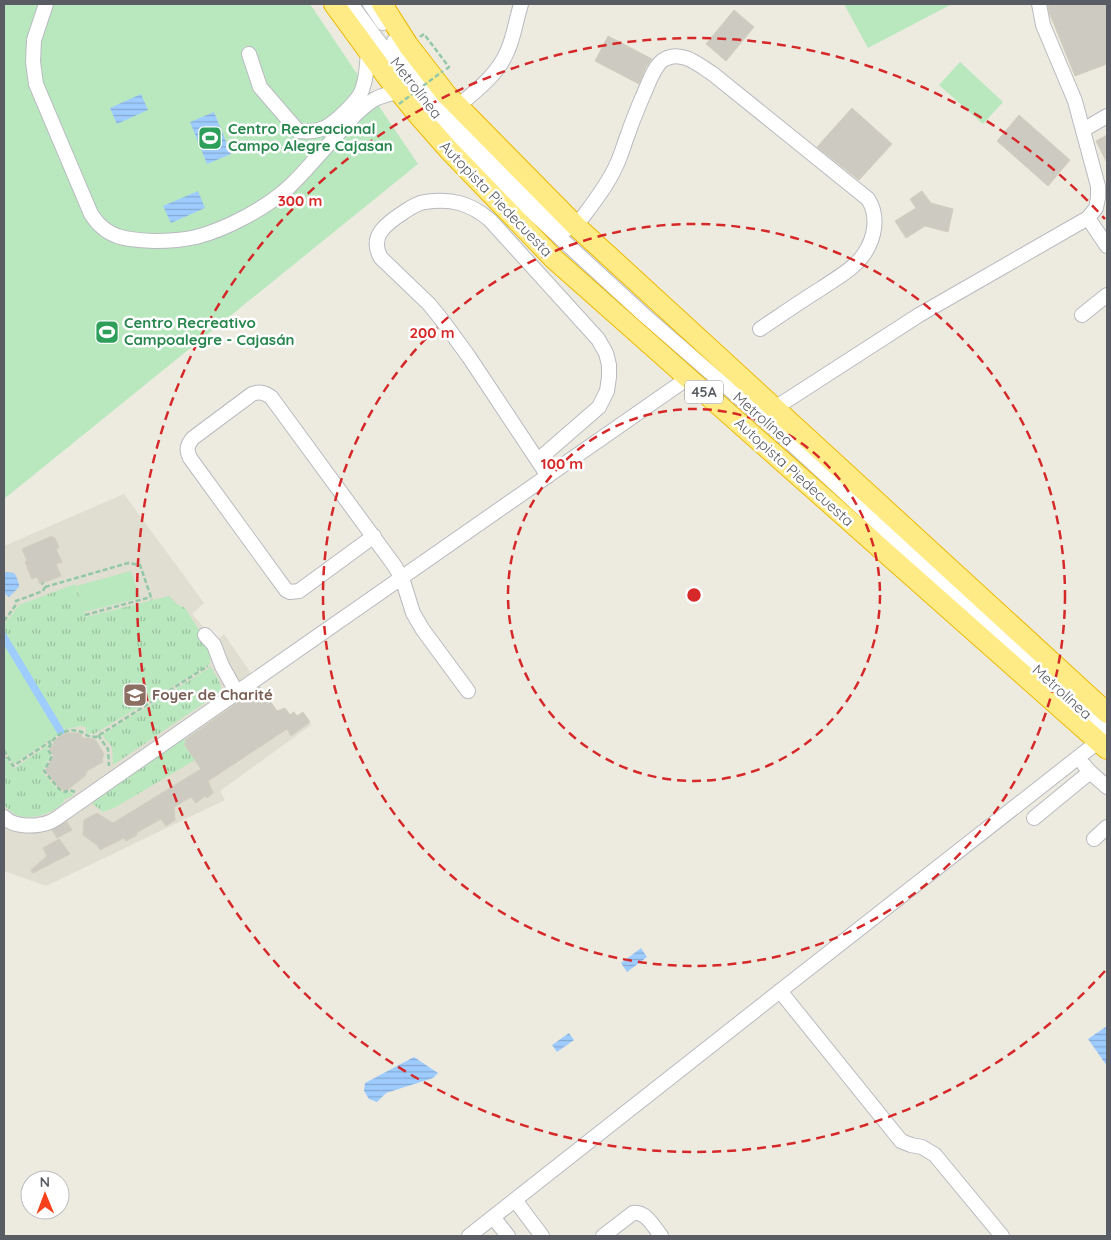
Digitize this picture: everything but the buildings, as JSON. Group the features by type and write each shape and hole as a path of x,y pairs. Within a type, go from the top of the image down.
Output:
{"highway":[{"name":"Autopista Piedecuesta","path":"334,4 399,98 554,259 688,378 1105,738"},
{"name":"45A","path":"382,4 408,45 446,94 576,226 1107,713"}],"street":[{"path":"46,4 34,40 32,62 36,84 91,214 101,226 114,236 135,240 166,241 195,237 222,228 259,209 289,187 367,104 384,95 399,98"},
{"name":"Metrolínea","path":"352,4 414,89 457,140 637,308 781,434 910,553 1105,738"},
{"name":"Metrolínea","path":"370,4 420,80 465,134 625,286 740,388 1105,738"},
{"path":"458,106 495,71 503,60 508,51 520,4"},
{"path":"775,408 906,323 1088,218 1096,208 1098,186 1083,130 1075,101 1043,25 1040,4"},
{"path":"248,54 260,87 298,131 311,133 328,126 352,105 360,95 366,77 368,51"},
{"path":"576,226 606,185 617,165 632,122 659,64 664,59 672,57 692,59 868,199 873,207 875,226 864,255 848,270 760,329"},
{"path":"1083,130 1107,116"},
{"path":"538,460 599,407 607,391 609,377 606,353 598,340 480,211 466,205 447,201 418,204 388,222 379,234 377,251 381,258 429,304 442,320 469,357 548,476"},
{"path":"1088,218 1107,246"},
{"path":"1082,315 1107,295"},
{"path":"4,817 6,820 20,825 36,826 51,822 688,378"},
{"path":"374,536 299,591 290,592 286,590 190,458 187,450 188,445 193,438 252,394 257,392 267,394 374,536 402,578 414,613 423,630 468,691"},
{"path":"205,635 214,645 236,693"},
{"path":"469,1236 1078,756 1105,738"},
{"path":"1078,756 1090,772 1107,787"},
{"path":"1034,818 1090,772"},
{"path":"1094,839 1107,827"},
{"path":"780,991 901,1141 922,1147 935,1155 1002,1236"},
{"path":"515,1200 542,1236"},
{"path":"603,1236 633,1214 638,1213 646,1217 661,1236"},
{"path":"493,1217 508,1236"}],"path":[{"path":"399,98 443,71"},
{"path":"4,621 15,606 16,601 43,591 45,587 128,562 140,565 152,599 85,615"},
{"path":"42,583 45,587"},
{"path":"4,750 13,766 63,732 76,730 82,731 88,736 96,737 210,665 218,657"},
{"path":"98,736 108,749 110,770"},
{"path":"53,740 48,750 52,756 44,772 59,789 65,792 74,791 82,800"}],"shaded area":[{"name":"Foyer de Charité","path":"124,494 204,603 192,614 216,641 224,634 277,711 285,708 290,714 294,711 297,716 303,712 311,725 220,791 225,800 46,886 4,871 4,546"}],"green space":[{"name":"Centro Recreativo Campoalegre - Cajasán","path":"4,4 310,4 418,164 4,499"},
{"path":"844,4 952,4 868,48"},
{"path":"960,62 1003,102 983,124 939,85"},
{"path":"131,571 140,598 84,612 76,586"},
{"path":"75,584 86,617 169,596 177,604 185,608 210,647 210,664 94,734 86,733 86,727 81,726 63,730 4,632 4,625 19,605"},
{"path":"4,642 59,734 13,764 4,749"},
{"path":"211,667 222,691 113,765 112,747 102,735"},
{"path":"183,738 187,743 184,745 195,760 114,808 103,812 93,804 91,798"},
{"path":"50,744 47,750 50,756 42,772 57,789 65,793 70,792 74,794 65,799 57,808 38,816 25,817 11,812 4,805 4,753 13,769"}],"water":[{"path":"141,94 148,110 117,124 110,108"},
{"name":"Centro Recreacional Campo Alegre Cajasan","path":"214,112 231,154 207,164 190,122"},
{"path":"198,191 205,208 171,223 163,206"},
{"path":"6,572 14,573 19,584 19,587 9,597 4,593 4,575"},
{"path":"641,948 647,957 627,972 621,963"},
{"path":"1107,1026 1107,1066 1088,1039"},
{"path":"569,1033 574,1040 557,1052 552,1045"},
{"path":"414,1057 438,1073 433,1078 386,1093 377,1102 369,1099 364,1091 365,1083"}],"waterway":[{"path":"4,634 63,732"},
{"path":"4,641 60,734"}],"place":[{"name":"Centro Recreacional Campo Alegre Cajasan","path":"210,138"},
{"name":"Centro Recreativo Campoalegre - Cajasán","path":"107,332"},
{"name":"Foyer de Charité","path":"135,695"}]}
